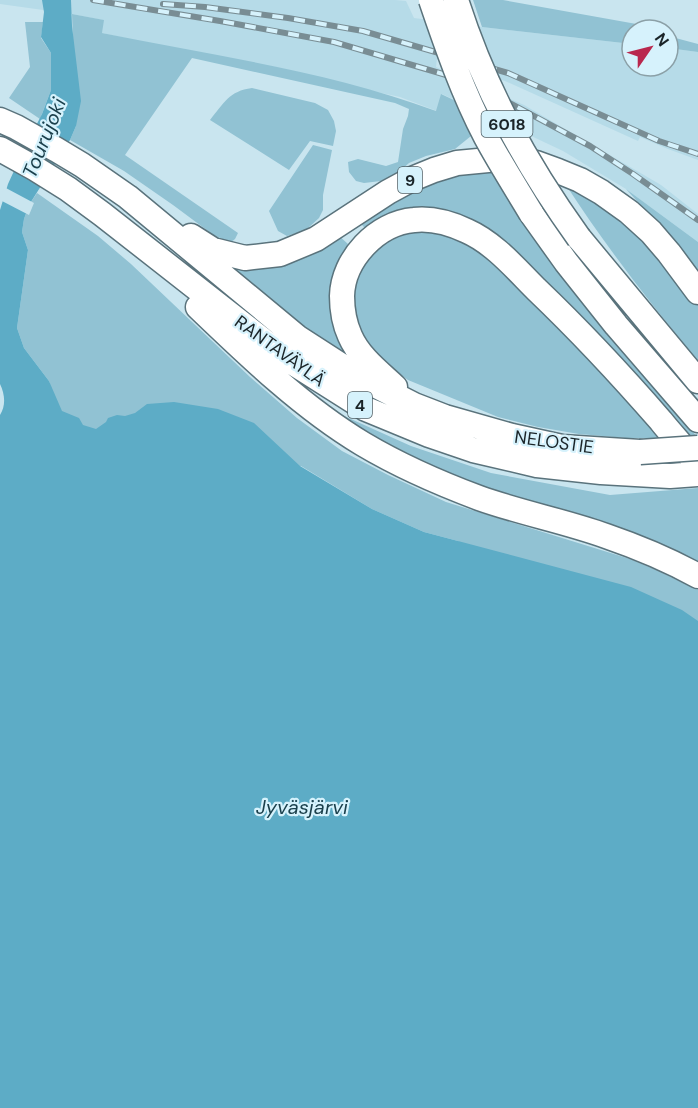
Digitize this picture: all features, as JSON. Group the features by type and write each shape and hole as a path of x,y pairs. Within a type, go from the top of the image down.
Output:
{"highway":[{"name":"6018","path":"430,0 464,89 486,137 531,213 616,325 698,420"},
{"name":"6018","path":"456,0 467,35 487,82 507,124 551,200 579,238 698,381"},
{"name":"RANTAVÄYLÄ","path":"8,123 82,165 128,197 297,337 359,377 414,405"},
{"name":"RANTAVÄYLÄ","path":"0,150 68,189 287,359 366,409 473,450 537,465 670,476 698,474"},
{"name":"9","path":"128,197 213,250 244,258 280,254 316,239 388,192 434,170 457,163 510,158 536,163 558,171 601,192 651,232 698,292"},
{"path":"102,214 249,355 318,413 362,443 415,472 481,498 647,551 698,576"},
{"name":"4","path":"414,405 360,354 350,338 342,296 347,273 366,243 384,230 399,224 413,220 430,220 468,231 501,255 583,334 630,385 698,466"},
{"name":"NELOSTIE","path":"414,405 463,423 562,447 640,452 698,448"}],"shaded area":[{"path":"0,0 406,1 414,18 620,43 620,78 680,78 680,50 698,52 698,160 640,137 638,141 505,81 437,59 436,67 524,105 661,185 698,214 698,242 626,189 563,151 442,94 437,111 400,97 102,33 103,20 0,4"},
{"path":"473,0 503,0 620,21 620,43 482,27"},
{"path":"72,14 104,20 102,33 313,75 396,97 436,111 441,94 458,102 471,136 455,149 409,163 400,171 381,181 364,183 356,181 349,172 348,162 358,159 386,166 398,162 403,129 409,109 395,103 192,58 125,155 238,233 230,243 212,234 124,171 70,140 76,126"},
{"path":"25,22 43,22 41,38 51,53 51,90 40,119 9,98 30,67"},
{"path":"680,39 698,44 698,52 680,50"},
{"path":"252,88 315,103 328,110 336,131 333,146 310,141 289,170 210,120 232,95"},
{"path":"313,145 332,150 323,195 323,210 319,218 306,230 287,236 278,231 269,211"},
{"path":"492,168 609,332 698,438 683,440 470,223 367,230 362,225 360,218 437,177"},
{"path":"566,185 605,204 644,236 698,303 698,361 629,275"},
{"path":"626,189 698,242 698,274 666,233"},
{"path":"37,193 98,236 131,264 250,377 297,418 342,451 446,502 630,559 698,590 698,763 458,541 424,532 372,509 301,466 87,515 49,381 24,348 17,328 28,250 22,232 29,205"},
{"path":"408,229 445,230 470,242 502,268 624,391 663,438 579,434 498,417 408,380 381,360 353,324 352,302 356,276 381,242"},
{"path":"337,234 348,244 334,283 353,362 326,346 224,264 251,269 269,267"},
{"path":"287,376 342,415 411,446 491,473 610,495 698,488 698,569 445,477 348,427"}],"water":[{"name":"Jyväsjärvi","path":"42,0 71,0 81,101 76,126 70,140 29,205 24,219 22,232 28,250 17,328 24,348 49,381 62,411 79,418 83,425 96,429 108,418 135,413 147,404 174,402 218,409 254,423 300,466 372,509 424,532 631,587 682,610 698,621 698,1108 0,1108 0,415 4,400 0,384 0,210 8,184 51,90 51,53 41,37 44,12"}],"pier":[{"path":"4,187 34,203 29,215 0,200"}],"railway":[{"path":"93,0 334,42 453,77 506,101 590,146 698,220"},
{"path":"163,4 288,18 363,31 508,73 659,141 698,154"}],"water label":[{"name":"Tourujoki","path":"44,138"}]}
